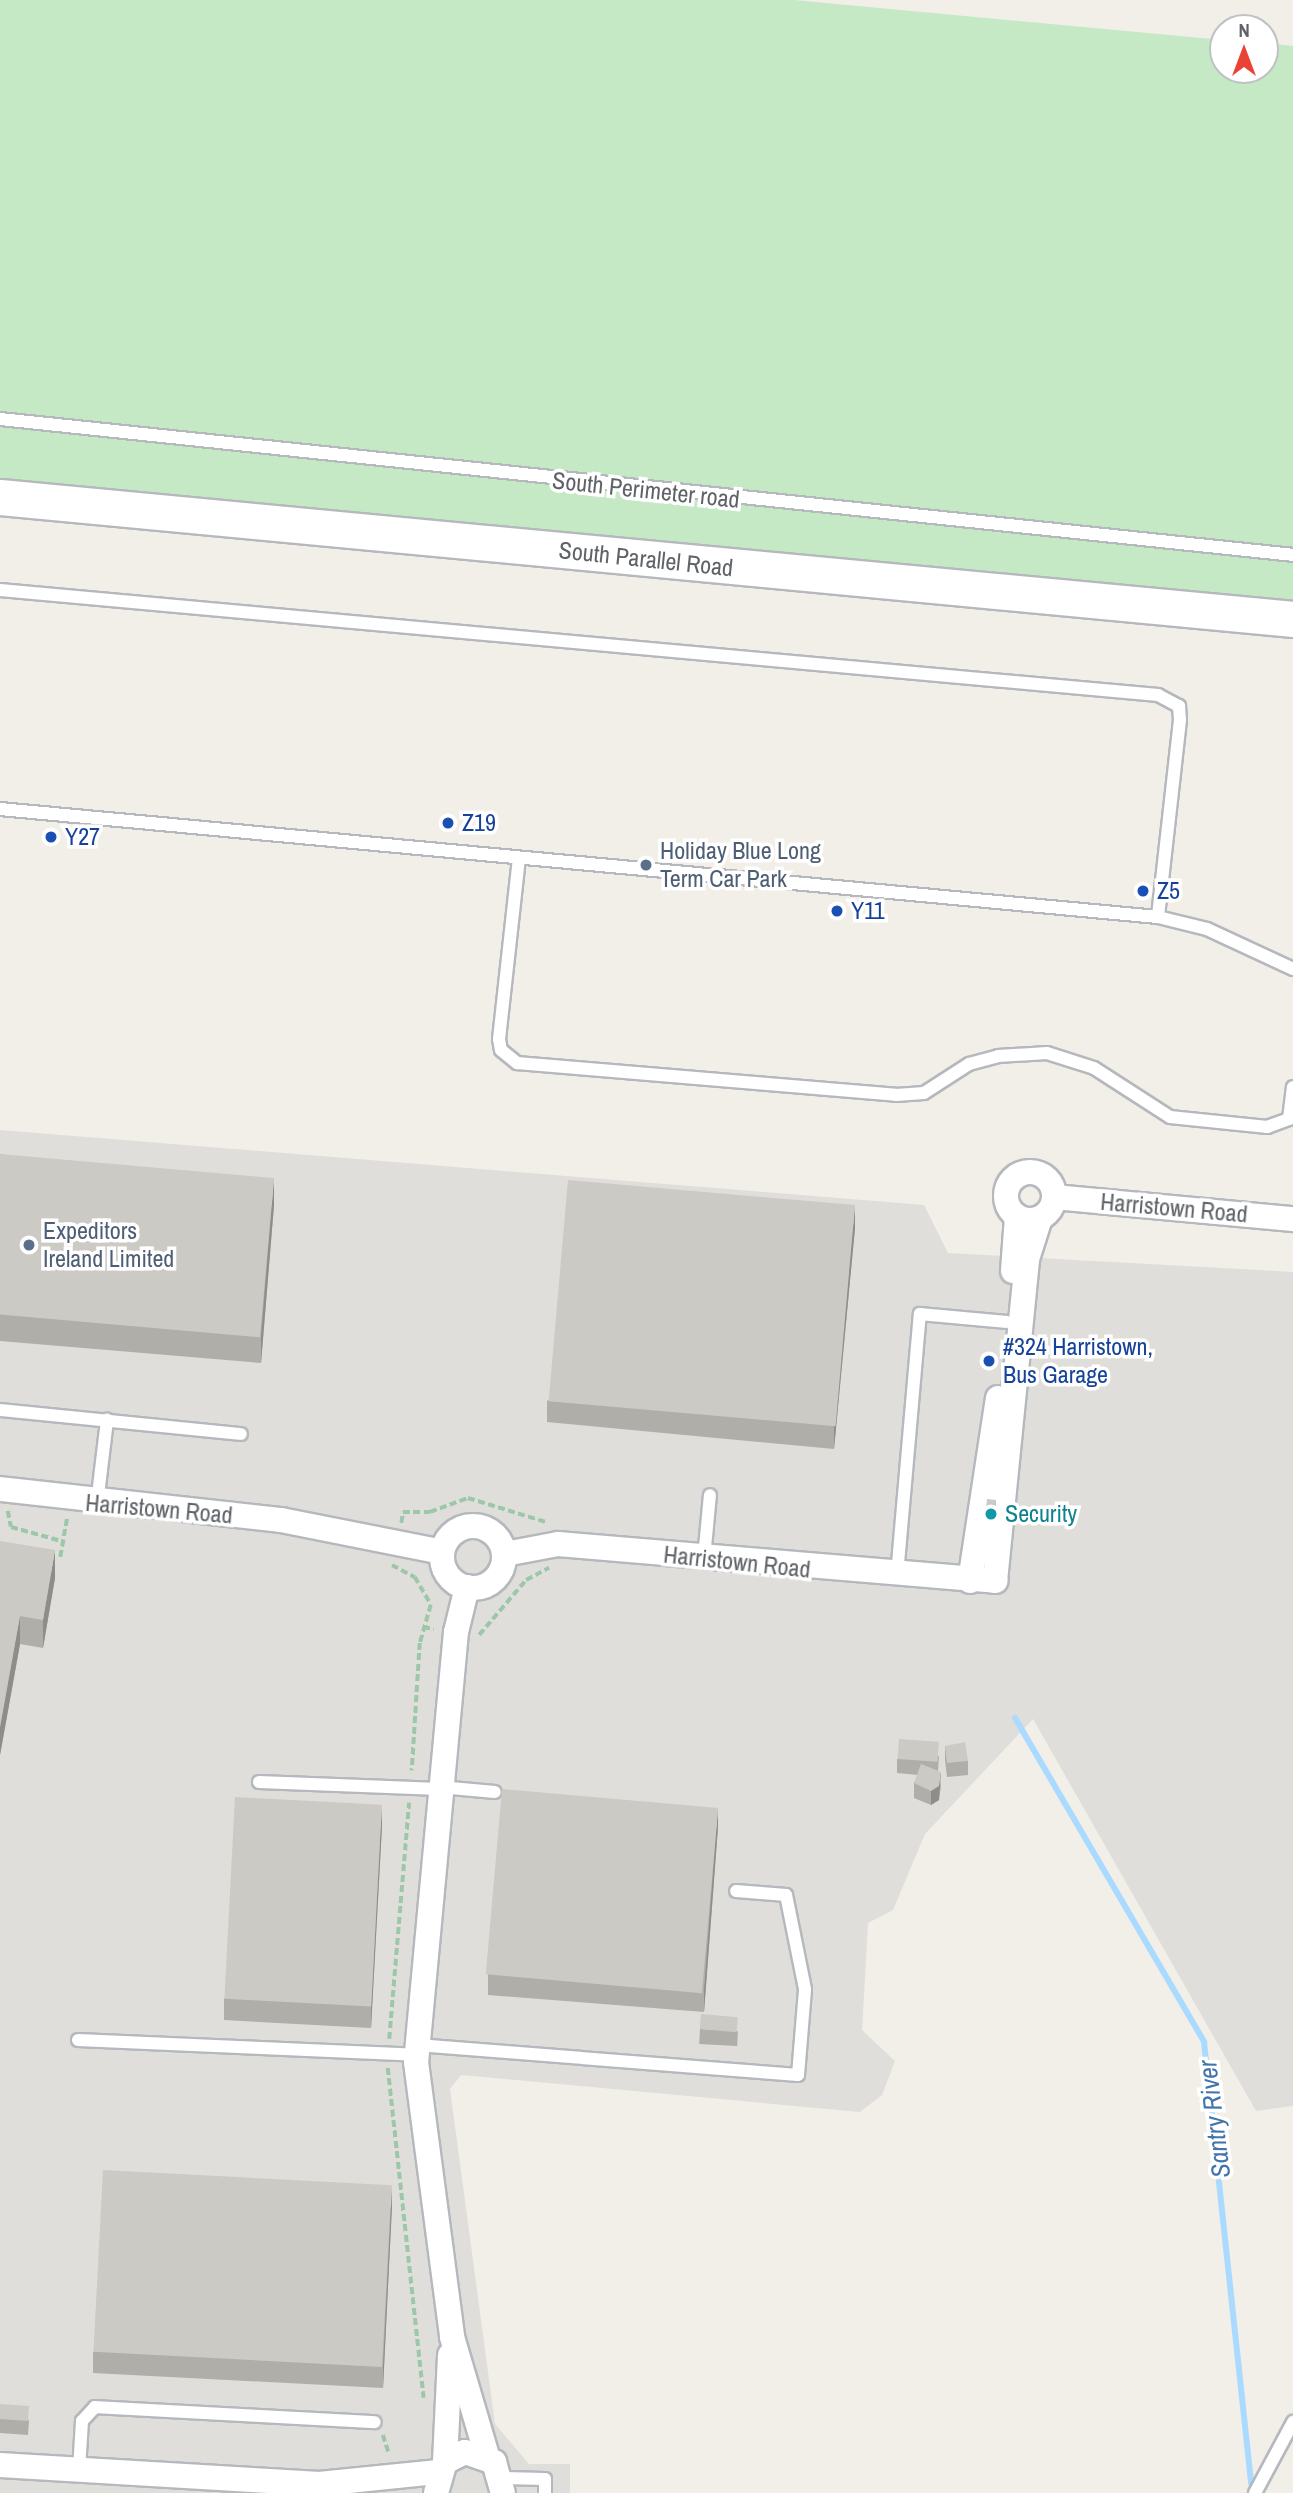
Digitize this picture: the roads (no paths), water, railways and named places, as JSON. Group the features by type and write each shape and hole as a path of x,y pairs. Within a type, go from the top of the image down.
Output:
{"main road":[{"name":"South Parallel Road","path":"0,497 1293,620"}],"street":[{"name":"Harristown Road","path":"505,1554 558,1544 897,1575 995,1581 1027,1259 1028,1217 1005,1192 1020,1173 1043,1175 1054,1196"},
{"name":"Harristown Road","path":"970,1581 1007,1322 1028,1217 1054,1196 1293,1219"},
{"name":"Harristown Road","path":"5,1490 97,1504 281,1520 442,1552"},
{"path":"471,1525 494,1533 505,1554 495,1579 467,1587 449,1576 442,1552 451,1534 471,1525"},
{"path":"467,1587 456,1632 417,2050 452,2337 487,2456 503,2486"},
{"path":"440,2476 452,2337"},
{"path":"0,2465 320,2484 440,2476 465,2452 487,2456"},
{"path":"320,2484 355,2493"}],"lane":[{"name":"South Perimeter road","path":"0,419 1293,555"},
{"path":"0,590 1158,695 1179,706 1180,720 1158,917"},
{"path":"0,809 1158,917 1207,929 1293,969"},
{"path":"519,858 499,1039 501,1050 517,1063 896,1095 924,1093 988,1059 1047,1053 1094,1068 1170,1117 1267,1127 1289,1119 1293,1087"},
{"path":"897,1575 920,1314 1007,1322"},
{"path":"0,1410 241,1434"},
{"path":"97,1504 107,1420"},
{"path":"704,1558 710,1495"},
{"path":"259,1782 495,1791"},
{"path":"78,2040 417,2050 798,2075 805,1989 786,1895 736,1891"},
{"path":"79,2470 82,2421 95,2407 375,2423"},
{"path":"1255,2493 1293,2422"},
{"path":"503,2486 545,2479 545,2493"}],"waterway":[{"name":"Santry River","path":"1015,1718 1204,2042 1251,2484"}],"place":[{"name":"Z19","path":"448,823"},
{"name":"Y27","path":"51,837"},
{"name":"Holiday Blue Long Term Car Park","path":"646,865"},
{"name":"Z5","path":"1143,891"},
{"name":"Y11","path":"837,911"},
{"name":"Expeditors Ireland Limited","path":"29,1245"},
{"name":"#324 Harristown, Bus Garage","path":"989,1361"},
{"name":"Security","path":"991,1514"}]}
